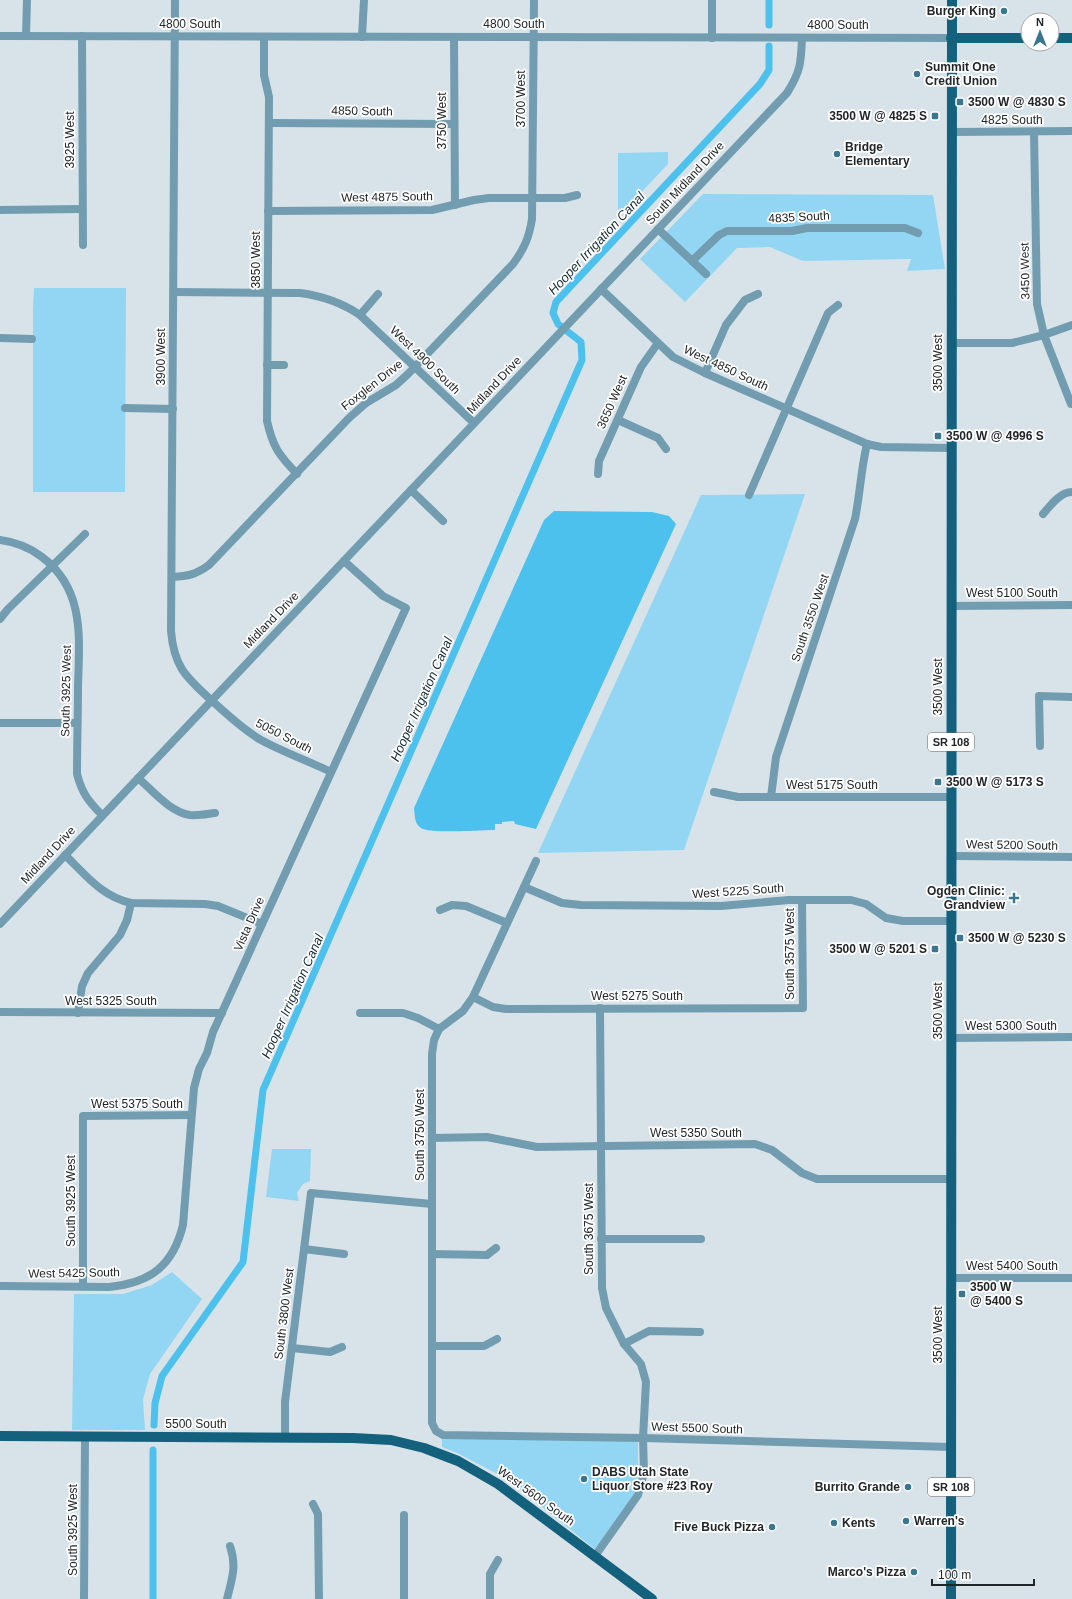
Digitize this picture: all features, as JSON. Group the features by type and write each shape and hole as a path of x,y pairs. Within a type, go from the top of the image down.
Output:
{"main road":[{"name":"3500 West","path":"951,1447 952,0"},
{"name":"4800 South","path":"952,38 1020,38"},
{"path":"1060,38 1072,38"},
{"name":"5500 South","path":"0,1436 284,1437 391,1440"},
{"name":"West 5600 South","path":"391,1440 424,1448 458,1461 498,1484 652,1599"},
{"name":"SR 108","path":"951,1447 951,1599"}],"street":[{"path":"26,36 27,0"},
{"name":"3900 West","path":"175,0 176,36 171,631 172,648 182,671 212,700"},
{"path":"362,37 364,0"},
{"name":"3700 West","path":"532,198 534,0"},
{"path":"712,0 712,38"},
{"name":"4800 South","path":"0,36 952,38"},
{"name":"3925 West","path":"82,36 82,245"},
{"name":"3850 West","path":"264,37 264,75 269,97 267,421 272,442 280,456 297,474"},
{"name":"3750 West","path":"454,37 455,205"},
{"name":"South Midland Drive","path":"560,332 787,92 796,79 801,64 802,38"},
{"name":"4850 South","path":"269,123 454,124"},
{"name":"4825 South","path":"951,132 1072,131"},
{"name":"3450 West","path":"1034,132 1037,304 1044,335 1071,404"},
{"name":"West 4875 South","path":"268,211 432,210 489,198 565,198 577,195"},
{"name":"Foxglen Drive","path":"172,577 187,576 198,573 209,565 360,408 396,385 513,264 530,235 532,198"},
{"path":"0,210 82,209"},
{"name":"4835 South","path":"692,261 719,235 726,231 792,231 807,228 905,228 918,233"},
{"path":"658,229 706,274"},
{"name":"West 4850 South","path":"601,289 673,357 705,373 867,444 881,447 951,448"},
{"name":"West 4900 South","path":"174,292 300,293 317,295 346,305 360,315 474,423"},
{"path":"360,315 378,294"},
{"path":"705,373 726,325 745,300 758,294"},
{"path":"749,495 828,313 838,305"},
{"path":"951,343 1012,343 1044,335 1072,325"},
{"name":"Midland Drive","path":"0,923 560,332"},
{"path":"0,338 32,339"},
{"name":"3650 West","path":"598,474 600,461 641,367 658,343"},
{"path":"267,365 284,365"},
{"path":"125,408 173,409"},
{"path":"618,420 658,438 666,449"},
{"name":"South 3550 West","path":"771,797 776,757 855,519 860,496 864,456 867,444"},
{"path":"411,490 443,521"},
{"path":"1043,514 1058,498 1068,492 1072,492"},
{"path":"0,619 8,609 85,534"},
{"name":"South 3925 West","path":"0,540 30,548 53,565 64,579 73,598 79,626 77,774 81,788 89,802 102,816"},
{"name":"Vista Drive","path":"166,1264 179,1240 183,1225 194,1088 199,1069 207,1053 213,1032 406,608 383,596 344,561"},
{"name":"West 5100 South","path":"951,606 1072,605"},
{"path":"1040,746 1038,696 1072,697"},
{"name":"5050 South","path":"212,700 237,724 262,740 331,772"},
{"path":"0,723 77,723"},
{"path":"138,778 167,804 177,810 190,815 215,814"},
{"name":"West 5175 South","path":"714,792 738,797 951,797"},
{"path":"65,855 108,895 131,903 206,904 218,906 262,924"},
{"name":"West 5200 South","path":"952,856 1072,857"},
{"path":"360,1013 404,1013 418,1018 439,1029 463,1011 473,997 536,861"},
{"name":"West 5225 South","path":"524,887 562,903 581,905 721,906 789,900 851,900 866,904 886,918 903,921 951,921"},
{"name":"South 3575 West","path":"802,900 803,1008"},
{"path":"78,1012 82,986 88,973 97,961 109,950 120,935 127,920 131,903"},
{"path":"440,910 452,905 466,906 507,923"},
{"name":"West 5275 South","path":"473,997 493,1007 506,1009 803,1008"},
{"name":"South 3675 West","path":"596,1556 638,1495 644,1473 643,1438 646,1382 641,1364 624,1344 606,1308 602,1288 600,1008"},
{"name":"West 5325 South","path":"0,1012 222,1013"},
{"name":"South 3750 West","path":"439,1029 434,1040 432,1054 432,1423 436,1431 443,1435"},
{"name":"West 5300 South","path":"951,1038 1072,1038"},
{"name":"West 5375 South","path":"84,1116 192,1115"},
{"name":"South 3925 West","path":"82,1286 84,1116"},
{"name":"West 5350 South","path":"432,1138 487,1137 537,1147 755,1144 772,1150 802,1172 817,1179 951,1179"},
{"name":"South 3800 West","path":"284,1437 285,1402 311,1193 432,1204"},
{"path":"602,1239 701,1239"},
{"path":"432,1254 487,1255 496,1248"},
{"path":"304,1250 344,1254"},
{"name":"West 5425 South","path":"0,1286 124,1285 140,1281 166,1264"},
{"name":"West 5400 South","path":"951,1278 1072,1278"},
{"path":"624,1344 649,1331 700,1332"},
{"path":"432,1346 484,1346 497,1339"},
{"path":"292,1348 330,1352 342,1347"},
{"name":"West 5500 South","path":"443,1435 643,1438 951,1447"},
{"name":"South 3925 West","path":"84,1599 85,1437"},
{"path":"313,1504 318,1514 319,1599"},
{"path":"404,1515 404,1599"},
{"path":"227,1599 234,1573 234,1557 230,1546"},
{"path":"490,1599 490,1574 498,1560"}],"shaded area":[{"path":"668,152 668,164 618,217 618,153"},
{"path":"703,194 933,195 945,269 907,271 911,259 803,261 770,247 737,248 685,302 640,259"},
{"path":"34,288 126,288 125,492 33,492"},
{"path":"805,494 684,850 538,853 701,495"},
{"path":"554,511 652,512 669,516 676,524 536,829 515,824 514,821 495,824 495,830 434,831 421,828 416,822 414,808 544,520"},
{"path":"272,1149 311,1149 310,1181 303,1184 297,1193 299,1201 266,1197"},
{"path":"172,1272 202,1299 150,1374 143,1399 145,1430 72,1430 74,1294 123,1294 152,1285"},
{"path":"442,1438 638,1439 638,1475 633,1500 596,1550 507,1479 457,1453 442,1447"}],"waterway":[{"name":"Hooper Irrigation Canal","path":"769,0 769,25"},
{"name":"Hooper Irrigation Canal","path":"154,1425 155,1403 162,1376 243,1262 263,1090 582,360 581,342 558,324 553,313 556,302 760,84 769,70 769,46"},
{"name":"Hooper Irrigation Canal","path":"153,1450 153,1599"}],"place":[{"name":"Burger King","path":"1004,11"},
{"name":"Summit One Credit Union","path":"917,74"},
{"name":"3500 W @ 4830 S","path":"960,102"},
{"name":"3500 W @ 4825 S","path":"935,116"},
{"name":"Bridge Elementary","path":"837,154"},
{"name":"3500 W @ 4996 S","path":"938,436"},
{"name":"3500 W @ 5173 S","path":"938,782"},
{"name":"Ogden Clinic: Grandview","path":"1014,898"},
{"name":"3500 W @ 5230 S","path":"960,938"},
{"name":"3500 W @ 5201 S","path":"935,949"},
{"name":"3500 W @ 5400 S","path":"962,1294"},
{"name":"DABS Utah State Liquor Store #23 Roy","path":"584,1479"},
{"name":"Burrito Grande","path":"908,1487"},
{"name":"Warren's","path":"906,1521"},
{"name":"Kents","path":"834,1523"},
{"name":"Five Buck Pizza","path":"772,1527"},
{"name":"Marco's Pizza","path":"914,1572"}]}
